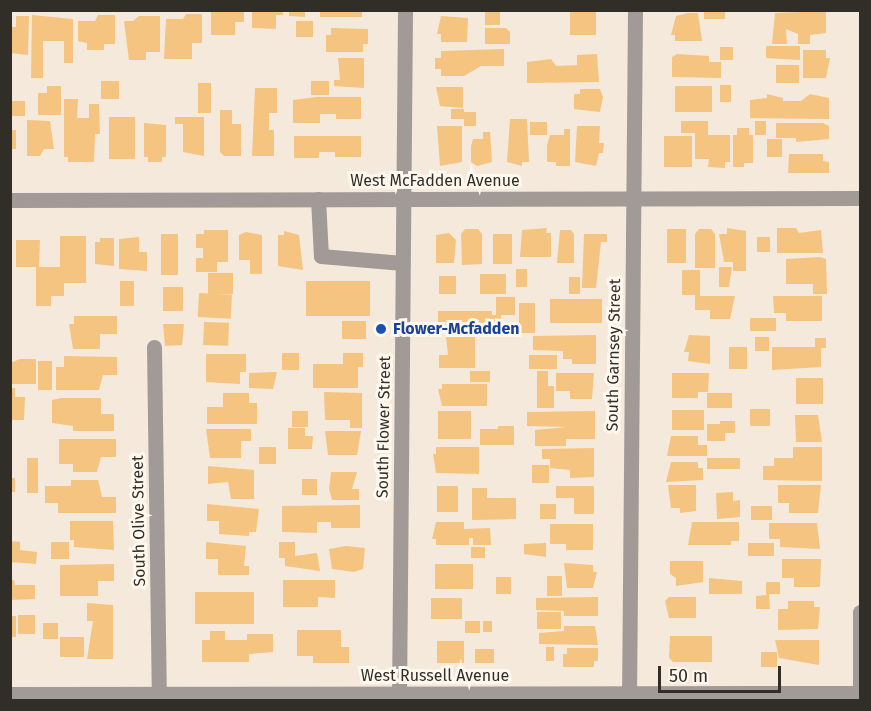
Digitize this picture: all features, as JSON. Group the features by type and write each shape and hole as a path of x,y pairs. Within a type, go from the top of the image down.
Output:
{"street":[{"name":"South Flower Street","path":"399,697 405,10"},
{"name":"South Garnsey Street","path":"629,697 635,10"},
{"name":"West McFadden Avenue","path":"10,200 861,198"},
{"path":"318,199 321,256 403,263"},
{"name":"South Olive Street","path":"154,348 159,694"},
{"path":"860,700 861,612"},
{"name":"West Russell Avenue","path":"10,694 629,697 860,693"}],"building":[{"path":"211,10 244,10 244,22 235,22 235,35 211,35"},
{"path":"252,10 283,10 283,15 276,15 276,29 252,28"},
{"path":"289,10 305,10 305,17 289,16"},
{"path":"320,10 362,10 362,17 320,17"},
{"path":"485,10 500,10 500,25 485,25"},
{"path":"704,10 725,10 725,19 704,19"},
{"path":"826,11 826,33 810,35 810,44 798,44 798,34 786,29 787,44 772,44 775,13"},
{"path":"570,12 596,12 596,35 570,35"},
{"path":"698,13 702,41 675,41 675,35 671,35 676,16"},
{"path":"186,14 202,14 202,43 192,43 192,59 164,59 166,19 183,19"},
{"path":"32,15 73,19 73,63 64,63 64,41 43,41 43,78 31,78"},
{"path":"98,15 115,15 115,44 104,44 104,50 87,50 87,43 78,41 78,21 95,21"},
{"path":"16,16 29,16 28,55 10,53 10,27 16,27"},
{"path":"139,16 160,16 160,52 146,52 146,60 129,60 124,21 133,21"},
{"path":"441,16 468,18 467,42 441,42 441,34 437,34"},
{"path":"296,21 313,21 313,37 296,37"},
{"path":"331,28 368,29 368,44 363,44 363,52 326,52 326,35 331,35"},
{"path":"485,28 506,28 510,32 510,44 485,44"},
{"path":"766,46 800,46 800,60 766,58"},
{"path":"720,47 733,47 733,60 720,60"},
{"path":"504,49 504,66 481,66 464,76 441,76 441,69 435,69 435,58 441,58 441,51"},
{"path":"803,50 826,50 826,58 830,58 826,78 803,78"},
{"path":"597,54 599,82 527,83 527,62 551,59 556,66 577,65 577,55"},
{"path":"677,54 709,56 709,62 721,62 721,78 672,77 672,57"},
{"path":"338,58 364,58 364,88 334,86 334,80 340,80"},
{"path":"776,65 799,65 799,83 776,83"},
{"path":"101,81 119,81 119,99 101,99"},
{"path":"311,81 329,81 329,95 311,95"},
{"path":"198,83 211,83 211,113 198,113"},
{"path":"720,85 731,85 731,102 720,102"},
{"path":"47,86 61,86 61,115 38,115 38,93 47,93"},
{"path":"675,86 712,86 712,112 675,112"},
{"path":"436,87 463,87 463,108 440,106"},
{"path":"255,88 277,88 277,113 269,113 269,130 274,130 274,156 252,156"},
{"path":"580,89 600,89 603,97 600,112 574,109 574,94 580,94"},
{"path":"767,94 783,98 783,101 801,101 810,94 829,98 829,119 750,118 750,100 767,98"},
{"path":"317,97 361,97 361,119 336,119 336,114 320,114 320,123 293,123 293,100"},
{"path":"64,99 78,99 77,118 89,118 89,104 99,104 100,134 95,134 94,162 68,162 68,157 64,157"},
{"path":"10,101 25,101 25,116 10,116"},
{"path":"451,109 464,109 464,119 451,119"},
{"path":"220,110 232,110 232,124 241,124 241,156 224,156 220,152"},
{"path":"464,112 476,112 476,126 464,126"},
{"path":"109,117 135,117 135,159 109,159"},
{"path":"175,117 204,117 204,156 183,152 183,124 175,124"},
{"path":"510,119 527,119 529,162 522,162 522,166 507,162"},
{"path":"27,120 50,121 54,149 44,149 40,156 27,156"},
{"path":"681,121 708,121 708,135 730,135 730,162 725,162 725,168 708,167 709,159 695,159 695,133 681,133"},
{"path":"755,121 766,121 766,135 755,135"},
{"path":"530,122 547,122 547,135 530,135"},
{"path":"144,123 166,125 166,157 162,157 162,162 148,162 148,157 144,157"},
{"path":"776,123 823,123 829,126 829,139 796,142 796,138 776,138"},
{"path":"437,126 462,126 462,162 440,166"},
{"path":"577,126 600,126 599,143 604,143 603,153 599,153 596,166 575,162"},
{"path":"737,128 749,128 749,135 753,135 753,163 744,163 744,167 733,167 733,135 737,135"},
{"path":"564,129 570,129 570,166 556,166 556,162 547,162 547,145 550,135 564,135"},
{"path":"10,130 16,130 16,149 10,149"},
{"path":"483,132 490,132 492,162 477,166 471,162 471,146 473,139 483,139"},
{"path":"294,136 361,136 361,157 335,157 335,152 319,152 319,158 294,158"},
{"path":"664,136 692,136 692,167 664,167"},
{"path":"767,139 782,139 782,157 767,157"},
{"path":"789,154 823,154 823,161 829,162 829,173 788,173"},
{"path":"547,228 546,233 551,233 551,257 520,257 522,230"},
{"path":"727,228 746,231 746,271 733,271 733,262 724,262 719,234 727,234"},
{"path":"777,228 796,228 799,233 821,230 823,253 777,253"},
{"path":"465,229 478,229 482,234 482,264 462,265 461,234"},
{"path":"667,229 686,229 686,263 667,263"},
{"path":"699,229 711,229 715,234 715,268 695,268 695,234"},
{"path":"204,230 228,230 228,262 217,262 217,272 196,272 196,258 203,258 203,248 196,248 196,234 204,234"},
{"path":"560,230 571,230 574,234 574,263 557,263"},
{"path":"284,231 299,235 303,270 278,266 278,235 284,235"},
{"path":"246,232 262,235 262,274 250,274 250,260 239,260 239,235"},
{"path":"449,233 456,240 454,263 436,263 436,235"},
{"path":"161,234 178,234 178,275 161,275"},
{"path":"493,234 512,234 512,264 493,264"},
{"path":"584,234 607,234 607,242 601,242 596,288 582,288"},
{"path":"60,236 86,236 86,283 64,283 64,296 51,296 51,306 36,306 36,267 16,267 16,240 40,240 39,267 60,267"},
{"path":"139,237 139,252 147,252 147,271 119,269 119,239"},
{"path":"757,237 770,237 770,252 757,252"},
{"path":"100,238 114,238 114,266 95,264 95,242 100,242"},
{"path":"820,257 826,259 827,294 813,294 813,284 786,284 786,259"},
{"path":"719,267 732,267 729,287 719,287"},
{"path":"516,269 527,269 527,287 516,287"},
{"path":"682,270 700,270 700,296 735,296 730,319 710,319 710,310 695,310 695,295 682,295"},
{"path":"208,273 233,273 233,294 208,294"},
{"path":"480,274 506,274 506,294 480,294"},
{"path":"439,276 456,276 456,294 439,294"},
{"path":"569,277 580,277 580,294 569,294"},
{"path":"120,281 134,281 134,306 120,306"},
{"path":"306,281 370,281 370,316 306,316"},
{"path":"163,287 183,287 183,311 163,311"},
{"path":"199,293 232,295 231,319 198,317"},
{"path":"773,296 822,296 822,321 786,321 786,313 774,313"},
{"path":"496,297 515,297 515,315 501,315 501,330 438,330 438,311 492,311 492,315 496,315"},
{"path":"550,299 602,299 602,323 550,323"},
{"path":"519,303 535,303 535,333 519,333"},
{"path":"74,316 117,316 117,334 100,334 100,349 73,349 69,324 74,324"},
{"path":"750,318 776,318 776,331 750,331"},
{"path":"342,321 366,321 366,339 342,339"},
{"path":"204,322 229,323 228,346 203,345"},
{"path":"163,324 184,324 182,345 165,346"},
{"path":"596,335 596,364 572,364 572,359 563,359 563,351 533,350 533,336"},
{"path":"689,335 710,336 710,364 688,361 689,352 684,352"},
{"path":"446,337 475,337 475,368 439,368 439,355 448,355"},
{"path":"755,337 769,337 769,351 755,351"},
{"path":"815,338 826,338 826,348 821,348 821,367 772,370 772,347 815,347"},
{"path":"729,347 747,347 747,369 729,369"},
{"path":"282,353 299,353 299,370 282,370"},
{"path":"343,353 363,353 363,367 358,367 358,388 313,388 313,364 343,364"},
{"path":"206,354 246,354 246,372 240,372 240,384 206,382"},
{"path":"529,355 557,355 557,369 529,369"},
{"path":"64,356 117,357 117,375 103,375 99,390 56,390 56,367 64,367"},
{"path":"20,359 36,359 36,384 10,384 10,363"},
{"path":"38,361 52,361 52,390 38,390"},
{"path":"470,371 490,371 490,382 470,382"},
{"path":"537,371 548,371 548,386 554,386 554,408 537,408"},
{"path":"277,372 273,389 249,388 249,373"},
{"path":"556,373 594,373 592,399 570,399 570,391 556,391"},
{"path":"672,373 709,373 708,392 698,392 698,398 672,398"},
{"path":"796,378 823,378 823,404 796,404"},
{"path":"442,384 487,384 487,406 442,406 438,389 442,389"},
{"path":"10,388 15,388 15,397 25,397 24,420 10,420"},
{"path":"324,392 362,393 362,428 350,428 350,420 325,420"},
{"path":"223,393 249,393 249,403 257,403 257,424 207,424 207,407 223,407"},
{"path":"707,393 732,393 732,408 707,408"},
{"path":"101,398 101,414 114,414 114,431 73,431 73,426 52,423 52,400"},
{"path":"750,409 770,409 770,426 750,426"},
{"path":"672,410 704,410 704,430 672,430"},
{"path":"292,411 308,411 308,427 292,427"},
{"path":"438,411 471,411 471,439 438,439"},
{"path":"595,411 595,439 566,439 566,446 535,446 535,430 567,427 527,426 527,412"},
{"path":"795,415 818,415 822,442 796,442"},
{"path":"720,421 735,421 735,433 725,433 725,441 707,441 707,424 720,424"},
{"path":"498,426 514,426 514,445 480,445 480,429 498,429"},
{"path":"288,428 305,428 305,436 313,436 312,449 288,449"},
{"path":"206,429 251,429 251,441 241,441 241,458 210,458"},
{"path":"325,431 361,431 357,455 328,455"},
{"path":"671,436 698,436 698,445 707,445 707,456 667,456"},
{"path":"59,439 116,439 116,457 101,457 97,472 73,472 73,464 59,464"},
{"path":"259,447 276,447 276,464 259,464"},
{"path":"436,447 479,447 479,474 436,473 433,454 436,454"},
{"path":"793,447 822,447 822,481 763,480 763,466 774,466 774,458 793,458"},
{"path":"594,448 594,477 570,478 570,470 550,468 550,459 542,459 542,449"},
{"path":"27,458 38,458 38,493 27,493"},
{"path":"707,458 740,458 740,469 707,469"},
{"path":"671,462 698,462 698,468 703,468 703,480 666,482"},
{"path":"532,465 549,465 549,483 532,483"},
{"path":"208,466 254,470 254,499 231,499 228,482 208,484"},
{"path":"331,472 357,472 352,489 359,489 359,500 332,500 329,489"},
{"path":"10,478 15,478 15,492 10,492"},
{"path":"302,479 317,479 317,495 302,495"},
{"path":"71,480 98,480 102,497 116,497 116,513 58,513 58,503 45,503 45,486 71,486"},
{"path":"668,485 696,485 696,511 680,513 680,508 671,508"},
{"path":"778,485 821,485 818,513 789,513 789,503 778,503"},
{"path":"437,486 458,486 458,512 437,512"},
{"path":"556,486 594,486 594,514 574,514 574,498 556,498"},
{"path":"472,488 487,488 487,498 516,498 516,519 472,520"},
{"path":"733,492 733,501 740,500 740,517 717,519 716,493"},
{"path":"207,504 259,509 256,532 249,532 249,536 219,534 219,521 207,521"},
{"path":"540,504 556,504 556,519 540,519"},
{"path":"360,505 360,528 331,528 331,522 317,522 317,533 282,532 282,506"},
{"path":"751,506 772,506 772,520 751,520"},
{"path":"70,521 113,521 114,550 74,547 74,540 70,540"},
{"path":"436,522 464,522 464,529 490,528 491,545 473,545 473,538 469,538 469,545 436,545 436,539 432,539"},
{"path":"692,522 739,522 739,541 731,541 731,545 688,545"},
{"path":"769,523 817,523 820,549 780,547 780,539 769,539"},
{"path":"550,524 593,524 593,550 566,550 566,544 550,544"},
{"path":"10,541 20,542 20,550 37,552 36,564 10,562"},
{"path":"51,542 69,542 69,559 51,559"},
{"path":"206,542 246,546 244,566 249,566 249,575 218,575 218,559 206,559"},
{"path":"279,542 295,542 295,556 317,553 320,571 285,566 285,558 279,558"},
{"path":"546,543 546,557 524,554 524,544"},
{"path":"748,543 774,543 774,556 748,556"},
{"path":"346,546 365,548 363,569 354,572 332,569 329,549"},
{"path":"471,547 485,547 485,558 471,558"},
{"path":"782,559 821,559 820,587 794,587 794,578 782,578"},
{"path":"670,561 703,561 703,582 676,586 676,578 670,574"},
{"path":"564,563 593,565 593,572 597,572 593,588 567,588"},
{"path":"114,564 114,581 98,581 98,596 60,596 60,565"},
{"path":"435,564 473,564 473,589 435,589"},
{"path":"547,576 562,576 562,596 547,596"},
{"path":"496,577 511,577 511,594 496,594"},
{"path":"709,578 742,581 742,594 709,594"},
{"path":"10,580 14,580 15,585 35,585 35,599 10,600"},
{"path":"283,580 335,580 335,598 318,597 318,607 283,607"},
{"path":"766,582 780,582 780,594 769,594 770,609 756,609 756,596 766,595"},
{"path":"195,592 254,592 254,624 195,624"},
{"path":"598,597 598,616 564,616 564,611 536,610 536,598"},
{"path":"669,597 696,597 696,618 669,618 665,601"},
{"path":"431,598 462,598 462,619 431,619"},
{"path":"788,601 814,601 814,607 820,607 818,629 778,630 778,609 788,609"},
{"path":"87,603 113,605 113,659 87,659 93,621 87,621"},
{"path":"537,612 561,612 561,629 537,629"},
{"path":"18,615 35,615 35,634 18,634"},
{"path":"10,616 16,616 16,637 10,637"},
{"path":"465,621 480,621 480,633 465,633"},
{"path":"483,621 492,621 492,632 483,632"},
{"path":"43,623 58,623 58,639 43,639"},
{"path":"564,626 595,626 598,645 539,644 539,633 564,631"},
{"path":"297,630 341,630 341,647 349,647 349,663 313,663 313,656 297,656"},
{"path":"210,631 225,631 225,640 247,640 247,634 273,634 273,652 249,654 249,662 202,662 202,640 210,640"},
{"path":"670,636 712,636 712,662 673,662 669,658"},
{"path":"60,637 84,637 84,657 60,657"},
{"path":"775,640 819,640 819,665 779,658"},
{"path":"437,641 464,641 464,663 437,663"},
{"path":"546,647 554,647 554,661 546,661"},
{"path":"567,648 598,648 598,661 594,661 594,667 563,667 563,654 567,654"},
{"path":"475,649 494,649 494,663 475,663"},
{"path":"761,652 777,652 777,667 761,667"}],"place":[{"name":"Flower-Mcfadden","path":"381,329"}]}
